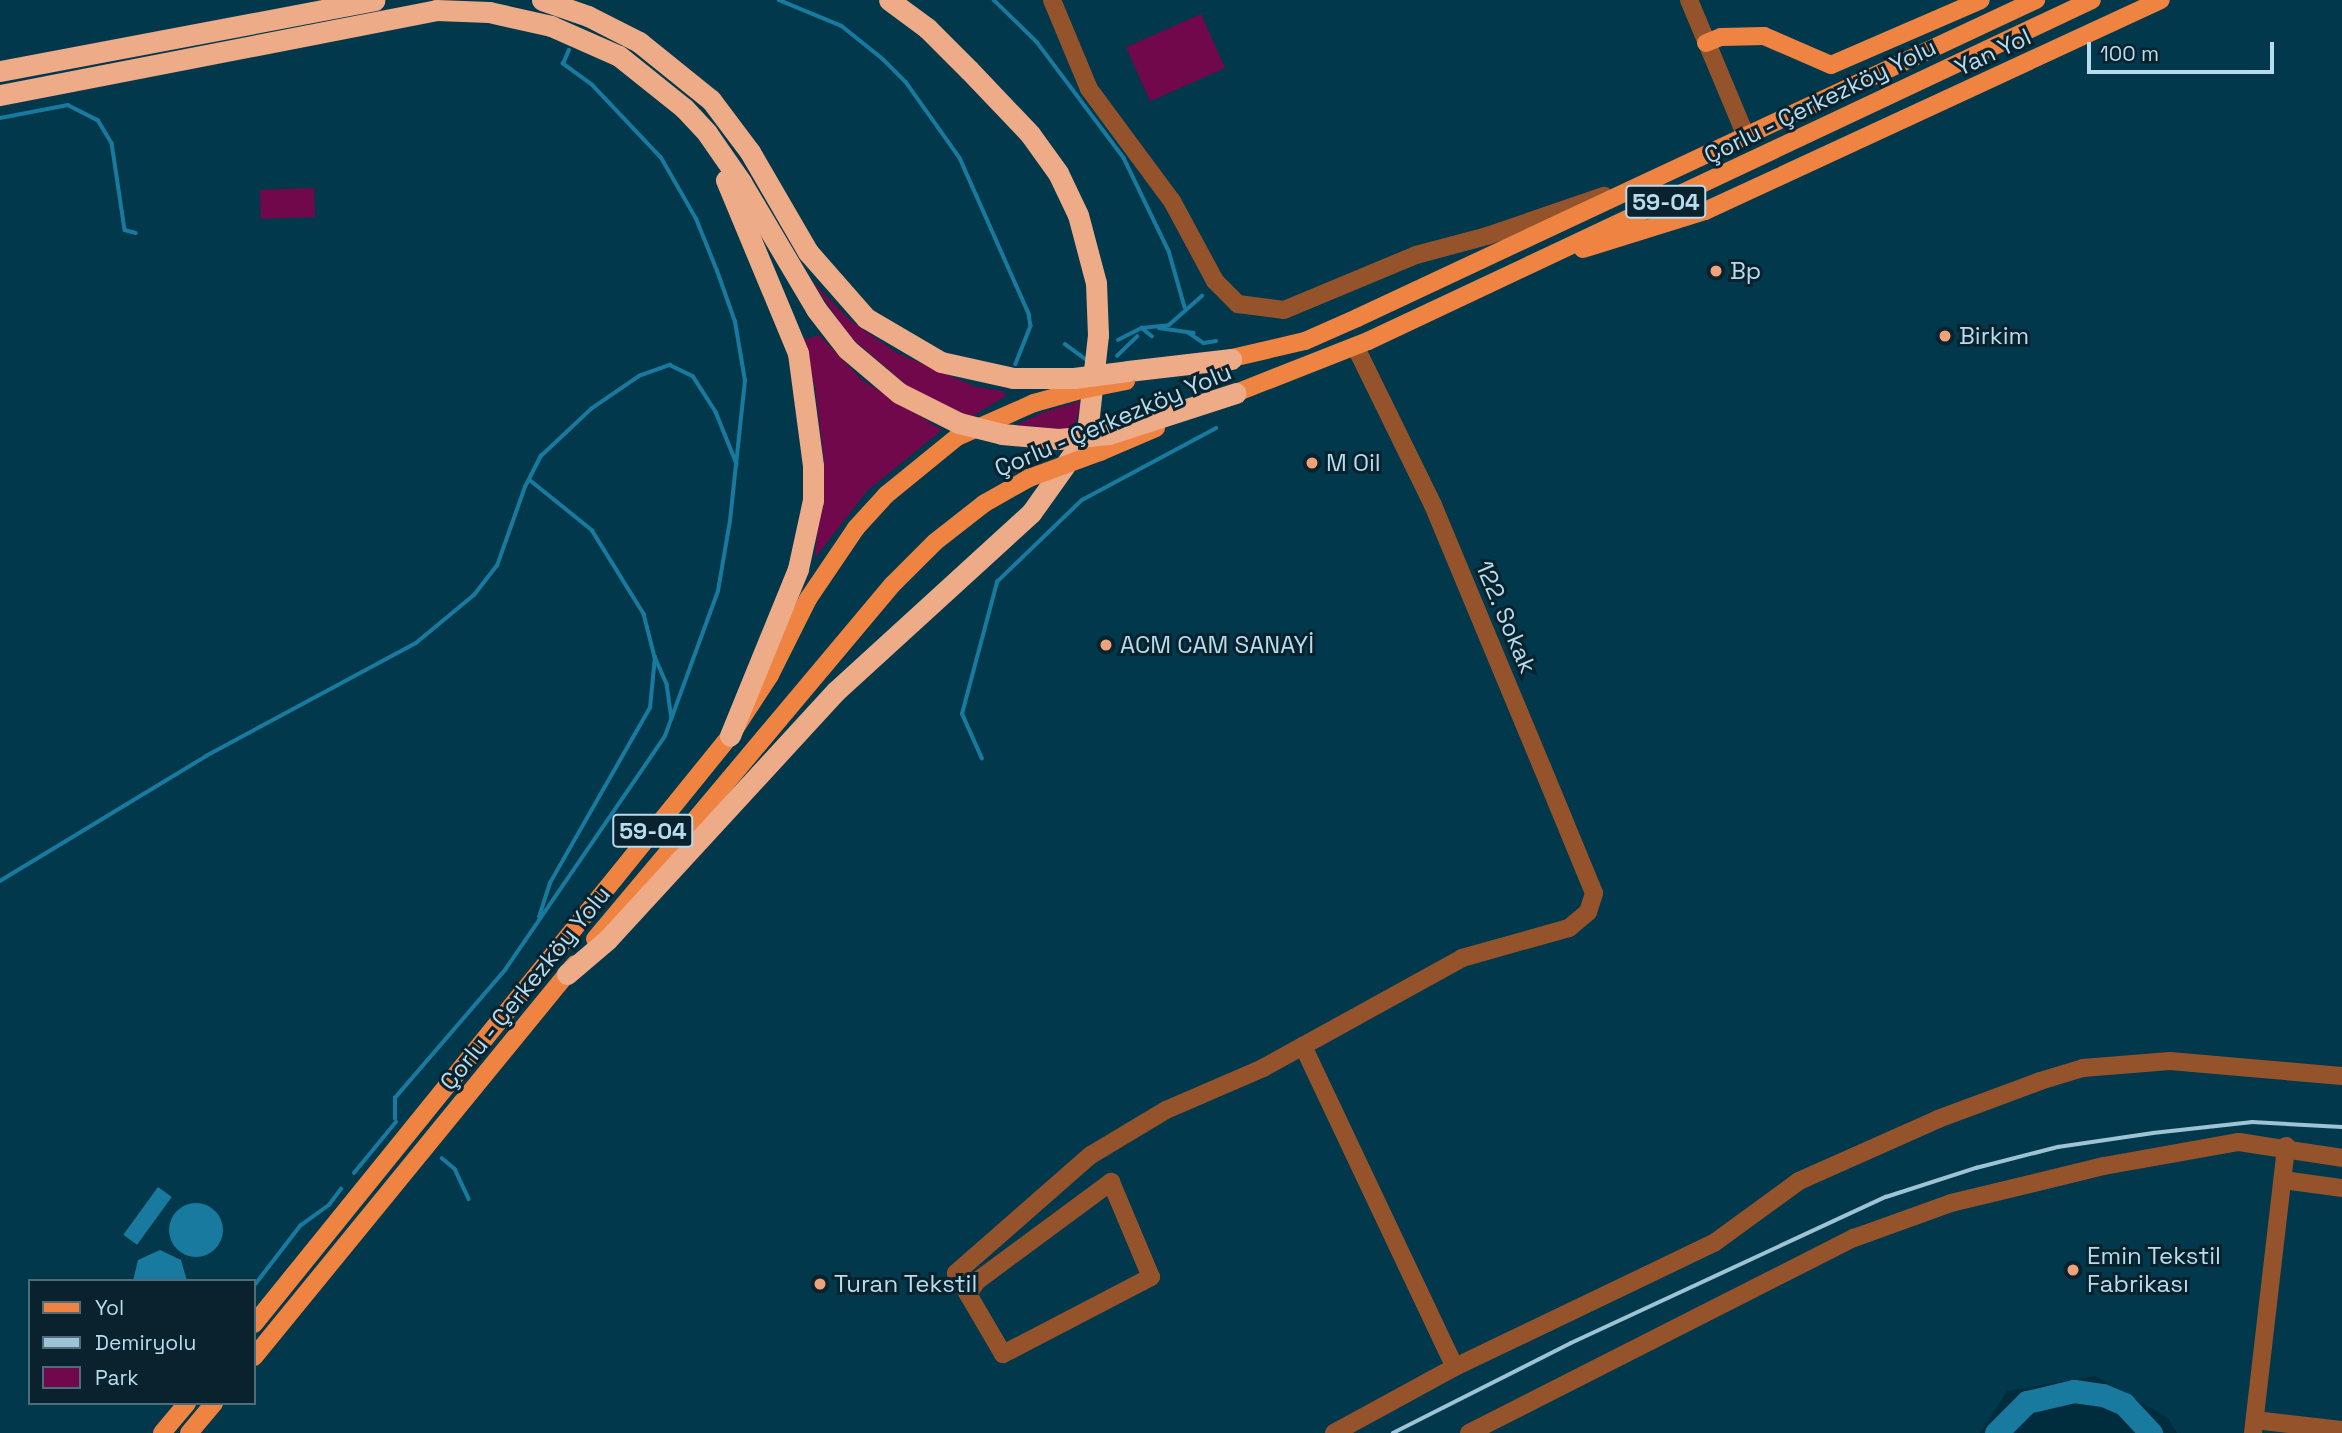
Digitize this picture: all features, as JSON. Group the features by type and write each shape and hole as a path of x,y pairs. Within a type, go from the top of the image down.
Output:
{"highway":[{"path":"0,71 352,2 374,0"},
{"path":"541,0 588,16 639,42 712,100 750,152 808,252 866,318 941,362 982,373 1077,384 1231,359"},
{"path":"567,974 607,940 836,691 1031,513 1075,452 1088,424 1098,317 1091,256 1078,215 1058,173 1030,134 927,28 889,0"},
{"path":"0,95 406,14 461,9 551,26 619,56 650,77 707,132 816,309 847,349 899,393 959,423 1002,434 1104,443 1236,393"},
{"path":"141,43 145,66"},
{"path":"650,77 715,159 735,199 793,340 812,436 813,500 798,569 730,736"}],"main road":[{"path":"1706,43 1721,37 1764,36 1831,65 1981,0"},
{"name":"Çorlu - Çerkezköy Yolu","path":"1231,359 1305,341 2036,0"},
{"name":"Çorlu - Çerkezköy Yolu","path":"1236,393 1355,346 2092,0"},
{"name":"Yan Yol","path":"1536,260 1649,230 1770,182 2161,0"},
{"path":"1746,136 1770,182"},
{"name":"Çorlu - Çerkezköy Yolu","path":"256,1322 730,736 770,675 829,565 886,495 923,463 979,425 1077,384"},
{"name":"Çorlu - Çerkezköy Yolu","path":"256,1355 567,974 893,584 955,526 1029,478 1104,443"},
{"path":"162,1433 185,1405"},
{"path":"189,1433 212,1405"}],"street":[{"path":"1052,0 1088,89 1171,201 1215,281 1238,304 1284,310 1416,255 1487,236 1647,181"},
{"path":"1689,0 1746,136"},
{"name":"122. Sokak","path":"1303,1046 1462,958 1569,928 1588,912 1594,893 1433,505 1355,346"},
{"path":"968,1294 977,1281 1111,1182 1151,1277 1003,1354 968,1294 956,1273 1091,1155 1166,1110 1303,1046 1455,1367"},
{"path":"1334,1433 1455,1367 1714,1243 1799,1181 1938,1119 2040,1081 2083,1068 2170,1061 2342,1076"},
{"path":"1469,1433 1854,1238 1951,1203 2105,1166 2239,1142 2286,1146 2342,1158"},
{"path":"2286,1146 2254,1426 2342,1430"},
{"path":"2283,1180 2340,1184"}],"shaded area":[{"path":"0,0 2342,0 2342,1433 2177,1433 2168,1418 2095,1376 2007,1391 1980,1433 0,1433"},
{"path":"158,1187 172,1197 137,1245 123,1235"},
{"path":"196,1203 215,1211 223,1230 215,1249 196,1257 177,1249 169,1230 177,1211"},
{"path":"160,1250 181,1260 186,1279 133,1279 138,1260"}],"green space":[{"path":"1201,14 1225,68 1150,101 1126,47"},
{"path":"314,188 315,217 261,219 260,190"},
{"path":"811,280 851,321 897,353 976,387 1003,391 1006,396 971,417 910,388 849,336"},
{"path":"819,335 862,380 942,430 867,491 815,558 824,460 815,388 803,340"},
{"path":"1081,401 1074,430 1016,425 1044,412"}],"waterway":[{"path":"779,0 842,26 883,59 906,82 960,158 1029,314 1031,326 1016,364"},
{"path":"994,0 1037,42 1124,158 1169,251 1185,307"},
{"path":"395,1119 395,1098 505,970 665,736 718,591 730,521 745,381 735,322 696,219 661,158 592,85 563,64 569,50"},
{"path":"0,118 68,105 98,120 112,143 125,230 136,233"},
{"path":"1142,328 1169,325 1202,296"},
{"path":"1118,340 1142,328 1152,336"},
{"path":"1159,328 1194,333"},
{"path":"1189,333 1204,343 1216,341"},
{"path":"1117,356 1137,337"},
{"path":"1065,344 1086,359"},
{"path":"0,881 206,756 416,643 474,595 497,566 525,487 541,456 591,409 639,376 670,365 693,376 716,412 737,464"},
{"path":"982,759 962,714 997,582 1082,500 1216,428"},
{"path":"530,480 592,530 644,614 655,657 667,684 672,719"},
{"path":"539,917 550,883 650,708 655,657"},
{"path":"354,1173 396,1122"},
{"path":"442,1158 455,1169 469,1199"},
{"path":"256,1283 300,1226 329,1205 341,1189"},
{"path":"1996,1433 2027,1402 2074,1391 2103,1395 2124,1404 2151,1433"}],"railway":[{"path":"1393,1433 1571,1343 1886,1197 1976,1168 2058,1147 2252,1122 2342,1127"}],"place":[{"name":"Bp","path":"1716,271"},
{"name":"Birkim","path":"1945,336"},
{"name":"M Oil","path":"1312,463"},
{"name":"ACM CAM SANAYİ","path":"1106,645"},
{"name":"Emin Tekstil Fabrikası","path":"2073,1270"},
{"name":"Turan Tekstil","path":"820,1284"}]}
